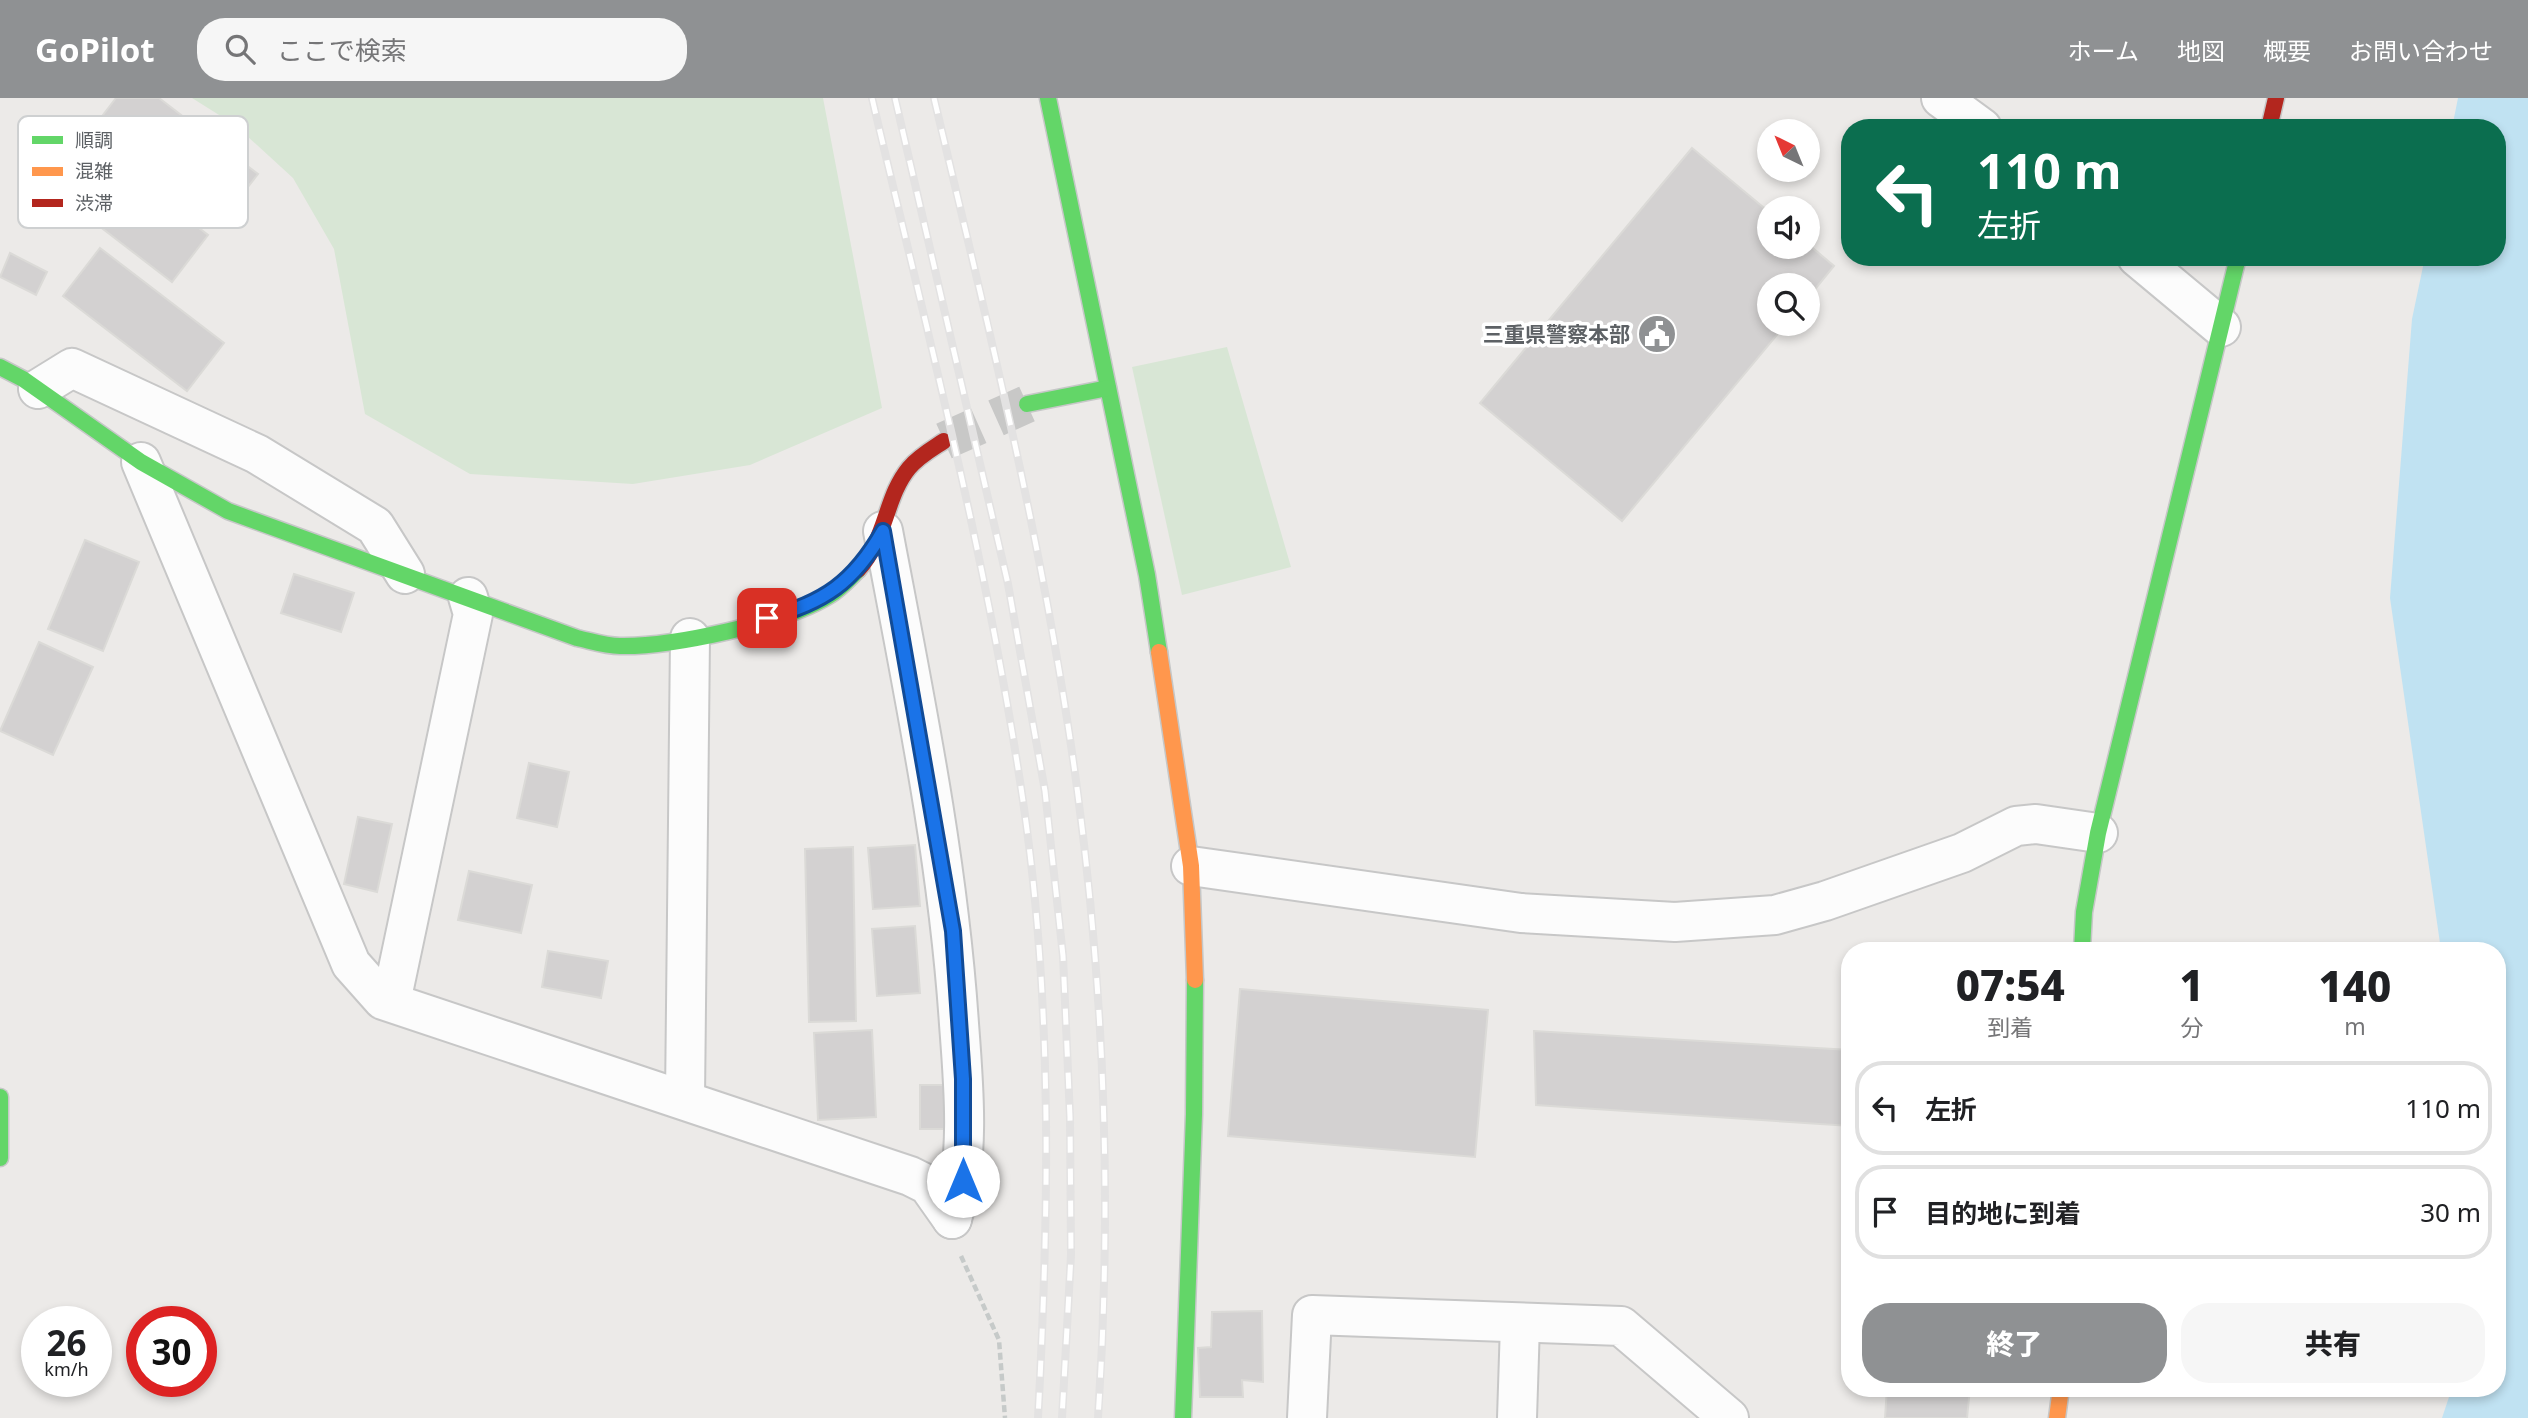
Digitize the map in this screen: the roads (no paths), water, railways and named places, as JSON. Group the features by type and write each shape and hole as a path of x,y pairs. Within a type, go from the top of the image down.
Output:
{"street":[{"path":"1048,98 1147,575 1191,866 1195,957 1194,1114 1183,1418"},
{"path":"2271,119 2276,98"},
{"path":"2148,266 2221,327"},
{"path":"2082,942 2084,912 2098,833 2236,266"},
{"path":"0,367 38,389 141,462 228,511 596,643 643,646 690,638 793,611 829,595 866,561 883,531 902,475 915,458 944,441"},
{"path":"38,389 72,368 257,454 374,526 405,574"},
{"path":"1027,404 1108,388"},
{"path":"141,462 351,964 383,1000 685,1098 910,1176 928,1185 952,1219 963,1181 963,1079 953,931 883,531"},
{"path":"391,1002 473,614 468,597"},
{"path":"685,1098 690,638"},
{"path":"1191,866 1521,913 1675,922 1774,915 1825,901 1962,853 2016,826 2036,824 2098,833"},
{"path":"0,1097 0,1158"},
{"path":"1307,1418 1312,1315 1621,1326 1729,1418"},
{"path":"1517,1418 1520,1324"},
{"path":"2057,1418 2060,1397"}],"water":[{"path":"2458,98 2528,98 2528,1418 2442,1418 2449,1397 2506,1397 2506,942 2440,942 2390,598 2412,319 2423,266 2506,266 2506,119 2454,119"}],"tunnel":[{"path":"944,441 1027,404"}],"railway":[{"path":"872,98 974,536 1009,712 1033,878 1040,954 1046,1109 1045,1263 1038,1418"},
{"path":"895,98 1008,584 1045,791 1063,956 1070,1117 1071,1255 1062,1418"},
{"path":"934,98 995,355 1032,527 1064,701 1087,866 1100,1024 1105,1181 1105,1260 1098,1418"}],"place":[{"name":"三重県警察本部","path":"1657,334"}]}
